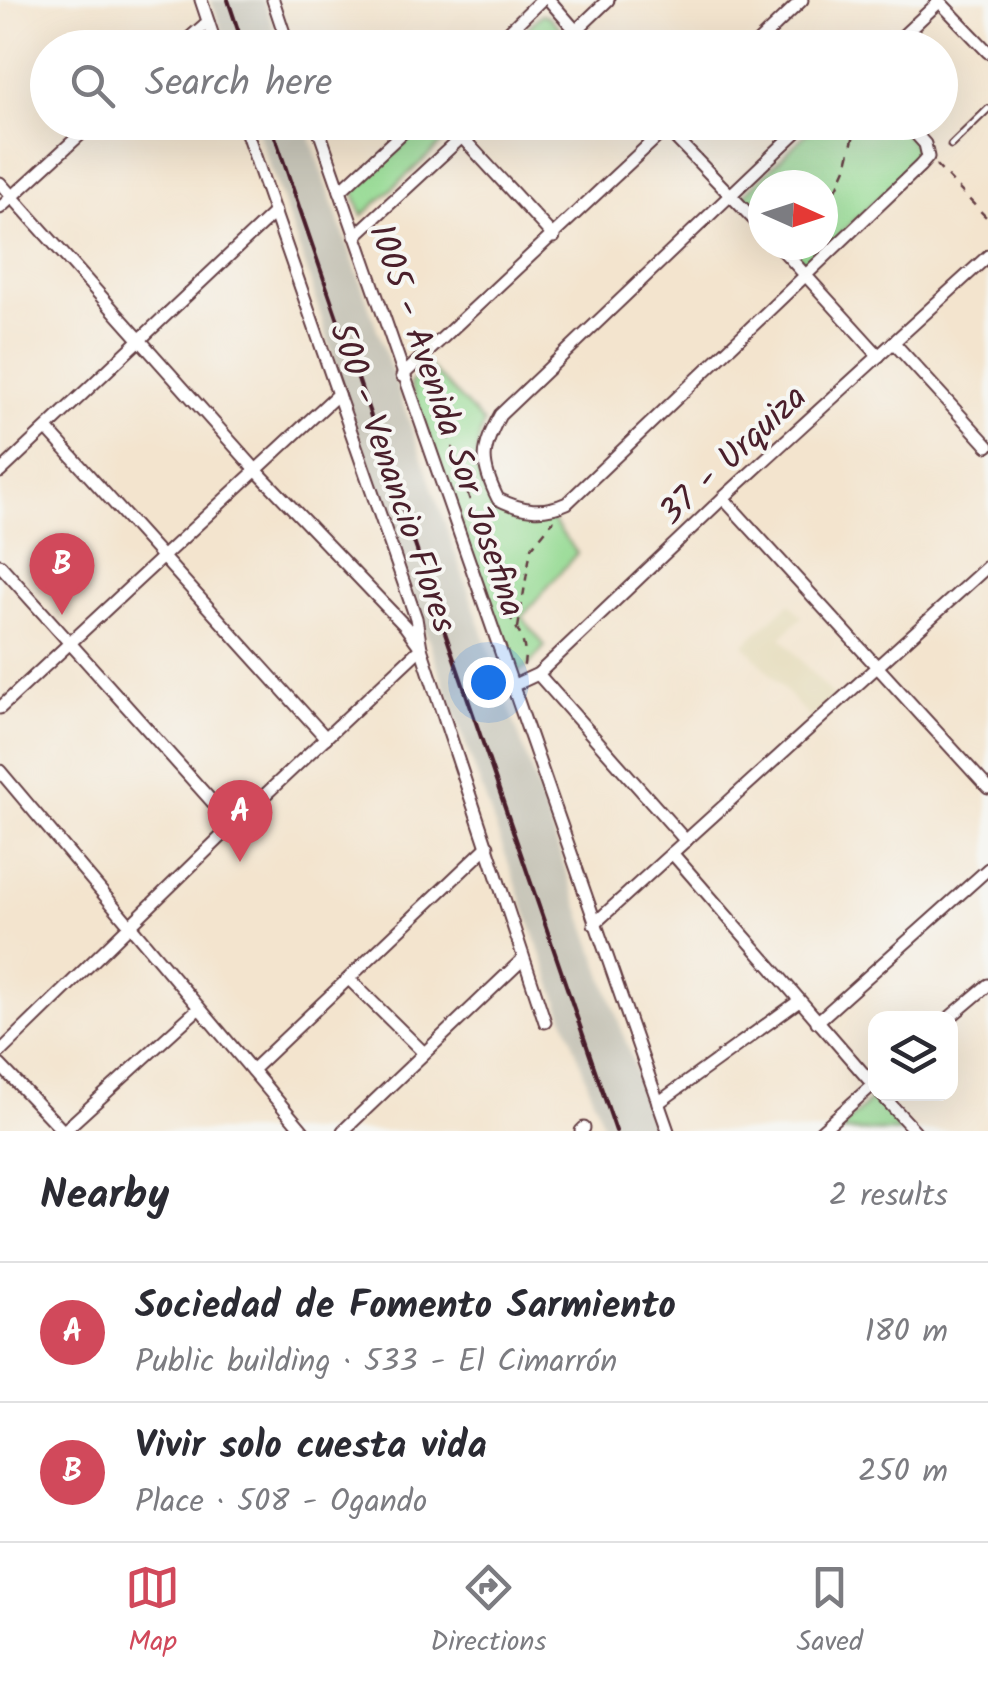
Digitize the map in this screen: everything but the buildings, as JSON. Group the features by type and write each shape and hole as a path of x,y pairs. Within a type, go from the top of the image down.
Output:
{"street":[{"path":"201,0 211,30"},
{"path":"272,0 283,30"},
{"path":"510,30 541,0"},
{"path":"549,0 575,30"},
{"path":"577,30 608,0"},
{"path":"771,30 802,0"},
{"path":"908,30 938,1 988,52"},
{"path":"199,30 208,22"},
{"path":"0,208 74,140"},
{"name":"500 - Venancio Flores","path":"250,140 416,618 422,648 545,1022"},
{"name":"1005 - Avenida Sor Josefina","path":"322,140 668,1131"},
{"path":"340,191 395,140"},
{"path":"356,236 460,140"},
{"path":"464,140 554,237"},
{"path":"402,376 554,237 651,140"},
{"path":"682,140 748,213"},
{"path":"787,140 500,414 484,446 489,480 498,499 536,511 567,503 928,157 922,140"},
{"path":"0,183 255,469 422,648 232,825 0,1052"},
{"path":"0,472 276,212"},
{"name":"37 - Urquiza","path":"515,685 538,674 988,256"},
{"path":"792,260 880,356"},
{"path":"894,343 988,446"},
{"path":"0,708 338,394"},
{"path":"47,430 326,738"},
{"path":"724,498 988,788"},
{"path":"0,565 232,825"},
{"path":"594,924 988,566"},
{"path":"538,674 686,841"},
{"path":"0,770 303,1131"},
{"path":"252,1070 488,846"},
{"path":"672,853 868,1078"},
{"path":"817,1022 988,869"},
{"path":"344,1131 523,959"},
{"path":"348,980 424,1052"},
{"path":"957,1011 988,985"},
{"path":"658,1104 799,1001"},
{"path":"0,1065 63,1131 199,1008"},
{"path":"821,1131 868,1093"},
{"path":"888,1101 915,1131"}],"lane":[{"path":"958,137 988,109"},
{"path":"950,145 955,140"}],"path":[{"path":"838,186 853,140"},
{"path":"928,157 988,220"},
{"path":"804,272 808,260"},
{"path":"422,361 508,612 528,653 515,685"},
{"path":"518,630 531,548 567,503"}],"shaded area":[{"path":"211,0 263,0 274,30 222,30"},
{"path":"261,140 311,140 657,1131 605,1131 353,423 308,273"},
{"path":"790,603 802,617 781,637 835,699 811,720 744,644"}],"green space":[{"path":"542,14 561,30 526,30"},
{"path":"408,140 446,140 362,216 354,192"},
{"path":"800,140 911,140 917,150 917,162 838,237 838,170 769,170"},
{"path":"428,365 484,423 477,460 486,492 510,512 548,515 577,553 522,617 545,646 526,668 512,674 410,383"},
{"path":"870,1101 879,1101 906,1131 839,1131"}],"railway":[{"path":"228,0 238,30"},
{"path":"276,140 616,1131"}],"place":[{"name":"Vivir solo cuesta vida","path":"62,615"},
{"name":"Sociedad de Fomento Sarmiento","path":"240,862"}]}
